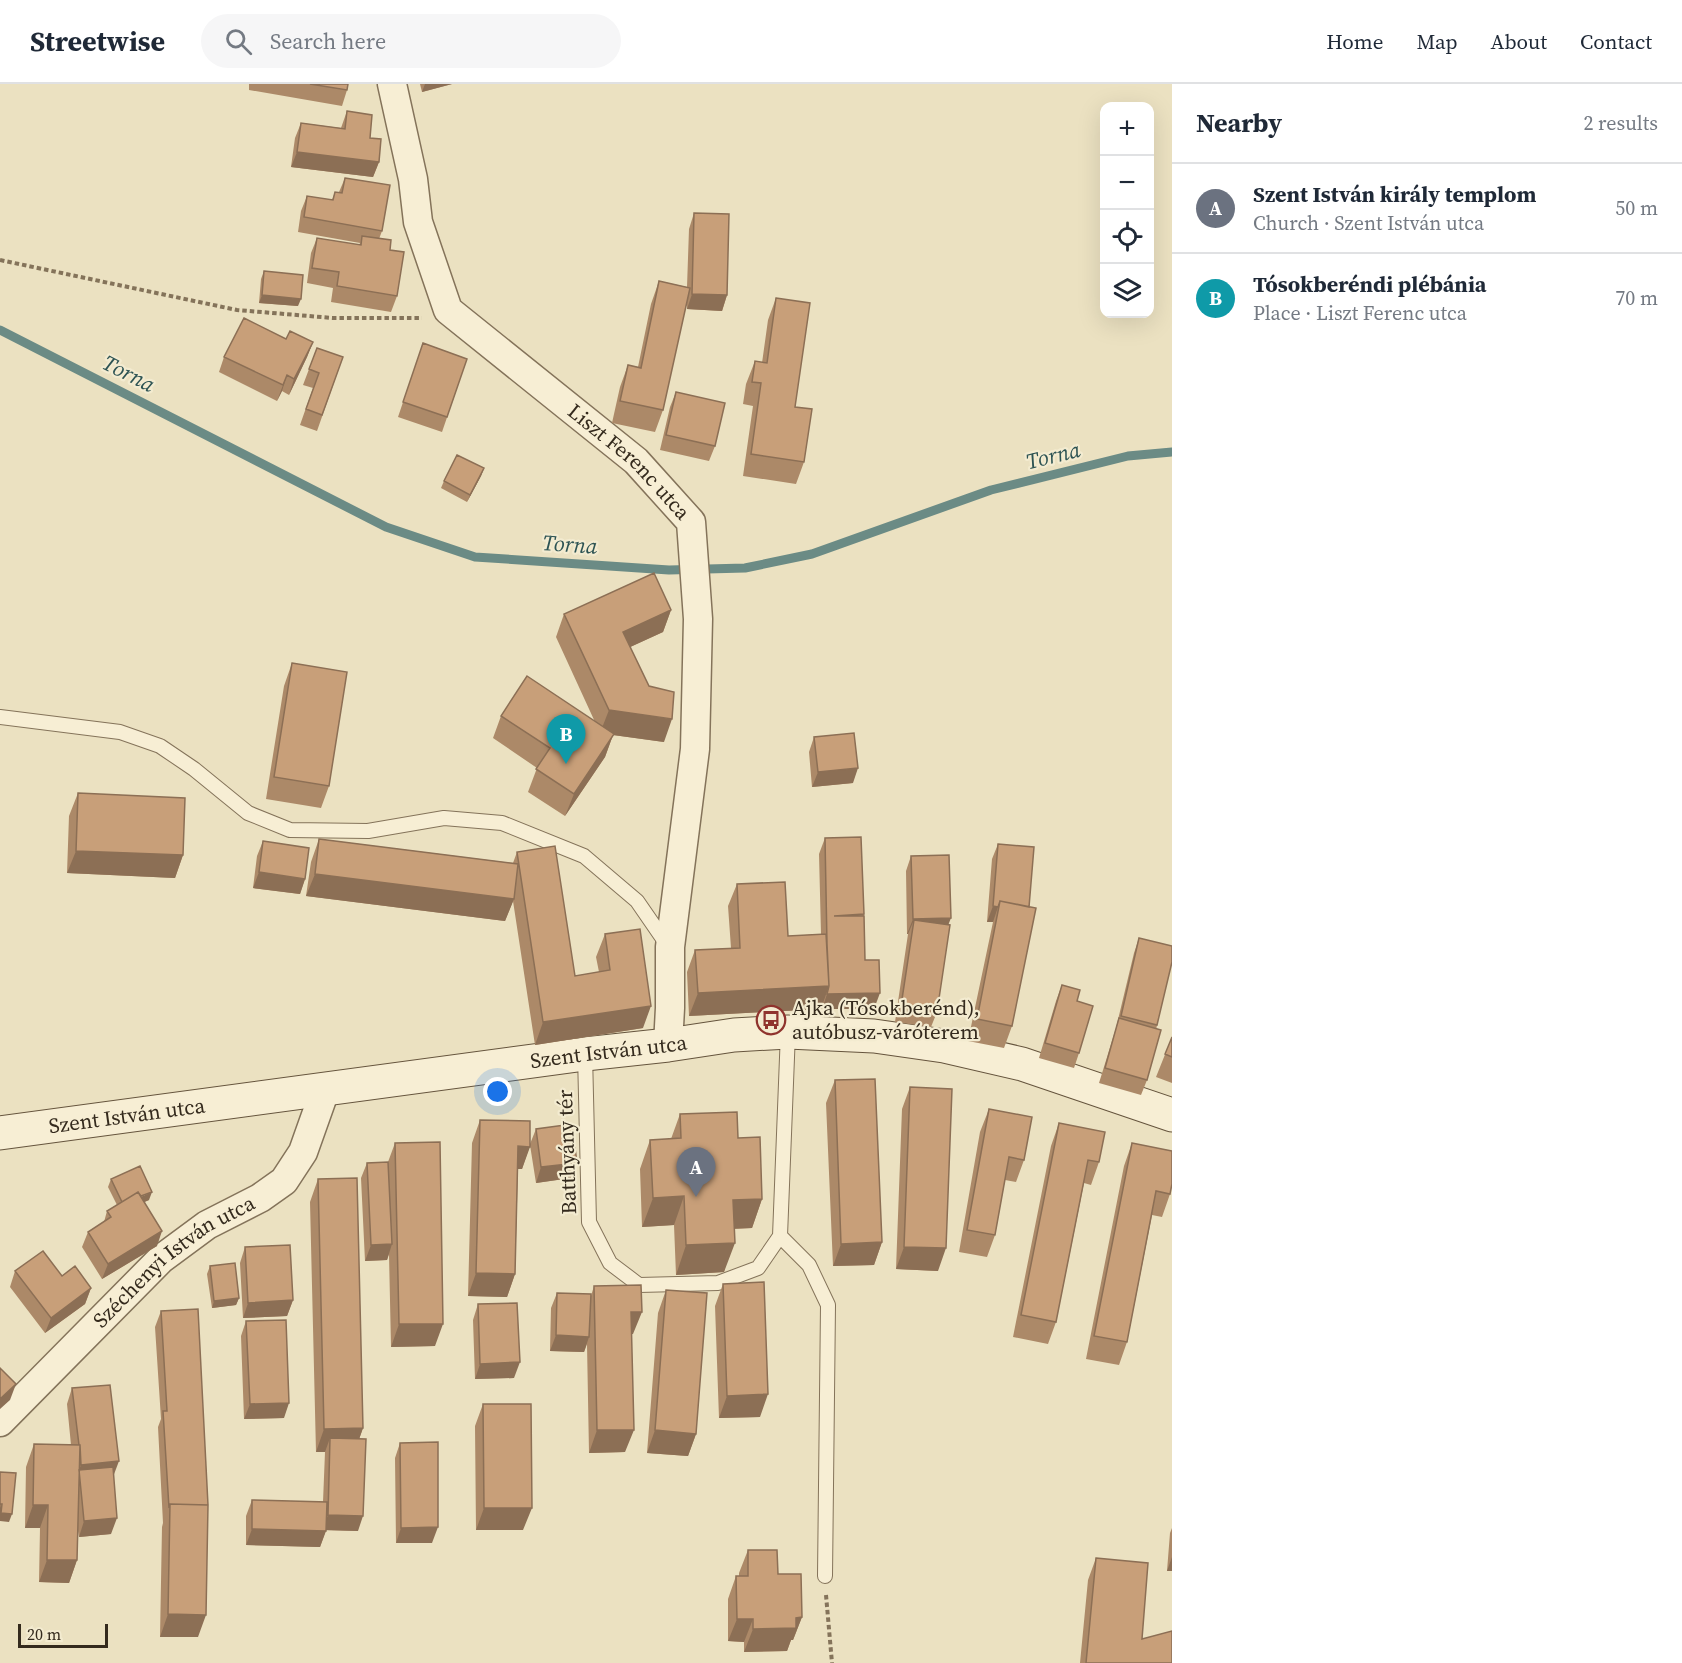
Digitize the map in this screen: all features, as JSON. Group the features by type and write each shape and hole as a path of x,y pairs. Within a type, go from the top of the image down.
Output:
{"main road":[{"name":"Szent István utca","path":"0,1133 585,1054 734,1035 789,1032 874,1036 944,1046 1022,1064 1172,1115"}],"street":[{"path":"392,84 413,179 418,222 448,310"},
{"name":"Liszt Ferenc utca","path":"448,310 636,461 691,522 698,619 695,749 670,947 669,1045"},
{"name":"Széchenyi István utca","path":"0,1422 161,1259 207,1226 260,1198 284,1181 303,1152 325,1090"}],"lane":[{"path":"0,717 120,732 160,746 194,769 248,813 290,830 368,831 444,818 502,823 585,856 637,901 670,947"},
{"path":"789,1032 780,1236 809,1265 828,1305 825,1576"},
{"name":"Batthyány tér","path":"585,1054 589,1222 610,1263 639,1286 718,1283 758,1268 780,1236"}],"path":[{"path":"0,260 237,310 332,318 417,319 448,310"},
{"path":"825,1576 832,1663"}],"building":[{"path":"310,84 348,84 347,90"},
{"path":"347,111 372,115 370,138 381,139 379,162 297,152 301,123 345,129"},
{"path":"345,178 390,185 382,231 304,217 307,196 333,200 335,192 342,193"},
{"path":"694,213 729,214 727,295 692,294"},
{"path":"362,236 391,240 390,250 404,252 397,296 337,286 339,272 312,268 317,238 361,245"},
{"path":"264,271 303,275 301,299 262,295"},
{"path":"659,281 690,288 663,410 620,401 628,365 641,368"},
{"path":"776,298 810,303 795,407 812,409 804,462 751,454 761,383 752,382 755,361 767,363"},
{"path":"244,318 286,339 290,331 313,342 294,379 287,375 283,385 224,357"},
{"path":"423,343 467,359 447,417 403,402"},
{"path":"317,348 343,357 322,415 306,409 319,373 309,369"},
{"path":"676,392 725,403 715,446 666,435"},
{"path":"457,455 484,468 470,495 444,481"},
{"path":"654,573 671,610 623,632 649,686 674,692 672,719 609,710 564,614"},
{"path":"292,663 347,672 329,786 274,777"},
{"path":"527,676 614,734 574,794 536,769 550,748 501,716"},
{"path":"854,733 858,768 818,772 814,737"},
{"path":"78,793 185,798 183,855 76,851"},
{"path":"861,837 864,914 834,916 864,916 865,960 879,960 880,993 827,994 829,986 825,838"},
{"path":"319,839 518,864 514,899 315,874"},
{"path":"263,841 309,848 305,879 259,872"},
{"path":"998,844 1034,847 1029,907 1000,901 998,907 993,906"},
{"path":"555,846 575,976 610,970 605,934 640,929 651,1006 543,1022 517,852"},
{"path":"949,855 951,918 913,919 911,856"},
{"path":"785,882 788,936 826,934 829,986 698,993 695,950 740,948 737,884"},
{"path":"1000,901 1036,908 1012,1026 977,1019"},
{"path":"914,920 950,925 937,1012 901,1006"},
{"path":"1139,938 1172,946 1172,962 1157,1025 1121,1016"},
{"path":"1062,985 1080,990 1077,1001 1093,1006 1079,1053 1045,1043"},
{"path":"1119,1018 1161,1030 1147,1080 1105,1068"},
{"path":"1172,1037 1172,1057 1165,1054"},
{"path":"875,1079 882,1242 841,1244 835,1080"},
{"path":"910,1087 952,1089 946,1248 904,1247"},
{"path":"989,1109 1032,1117 1024,1160 1009,1157 995,1235 967,1230"},
{"path":"737,1112 738,1138 760,1137 762,1199 733,1200 735,1243 686,1245 684,1196 653,1198 650,1140 681,1138 680,1114"},
{"path":"480,1120 530,1121 530,1147 518,1146 515,1274 476,1273"},
{"path":"1059,1123 1105,1132 1099,1162 1088,1160 1056,1322 1021,1315"},
{"path":"572,1124 577,1163 541,1167 536,1129"},
{"path":"440,1142 443,1324 399,1324 395,1143"},
{"path":"1132,1143 1172,1151 1172,1184 1170,1194 1156,1191 1127,1342 1094,1336"},
{"path":"388,1162 392,1244 371,1245 367,1163"},
{"path":"140,1166 152,1192 141,1196 138,1192 122,1202 111,1179"},
{"path":"357,1178 363,1428 324,1429 318,1179"},
{"path":"138,1192 162,1231 108,1264 88,1232 111,1217 107,1211"},
{"path":"290,1245 293,1300 248,1303 245,1247"},
{"path":"43,1251 62,1276 75,1266 91,1288 51,1318 15,1271"},
{"path":"235,1263 239,1298 214,1301 210,1266"},
{"path":"764,1282 768,1394 727,1396 723,1284"},
{"path":"641,1285 642,1312 631,1312 634,1430 597,1430 594,1286"},
{"path":"666,1290 707,1293 696,1434 655,1430"},
{"path":"557,1293 591,1294 589,1337 556,1335"},
{"path":"517,1303 520,1362 480,1364 478,1304"},
{"path":"198,1309 208,1505 170,1504 169,1508 163,1411 167,1411 161,1311"},
{"path":"286,1320 289,1403 250,1404 246,1321"},
{"path":"0,1368 16,1384 0,1399"},
{"path":"110,1385 119,1461 81,1465 72,1388"},
{"path":"483,1404 531,1404 532,1508 484,1508"},
{"path":"330,1438 366,1439 363,1516 328,1515"},
{"path":"438,1442 438,1527 401,1528 400,1443"},
{"path":"34,1444 80,1445 77,1560 47,1560 48,1505 33,1505"},
{"path":"113,1467 117,1518 84,1521 79,1470"},
{"path":"0,1472 16,1473 12,1514 1,1513"},
{"path":"252,1500 327,1502 326,1531 252,1529"},
{"path":"170,1504 208,1505 206,1615 168,1614"},
{"path":"748,1550 777,1550 778,1574 801,1574 802,1617 796,1618 796,1628 753,1629 753,1619 737,1619 736,1576 748,1576"},
{"path":"1096,1558 1148,1563 1142,1639 1172,1631 1172,1663 1086,1663"}],"waterway":[{"name":"Torna","path":"0,330 386,527 475,557 669,570 745,568 812,554 991,490 1128,456 1172,452"}],"place":[{"name":"Tósokberéndi plébánia","path":"566,764"},
{"name":"Ajka (Tósokberénd), autóbusz-váróterem","path":"771,1020"},
{"name":"Szent István király templom","path":"696,1197"}]}
